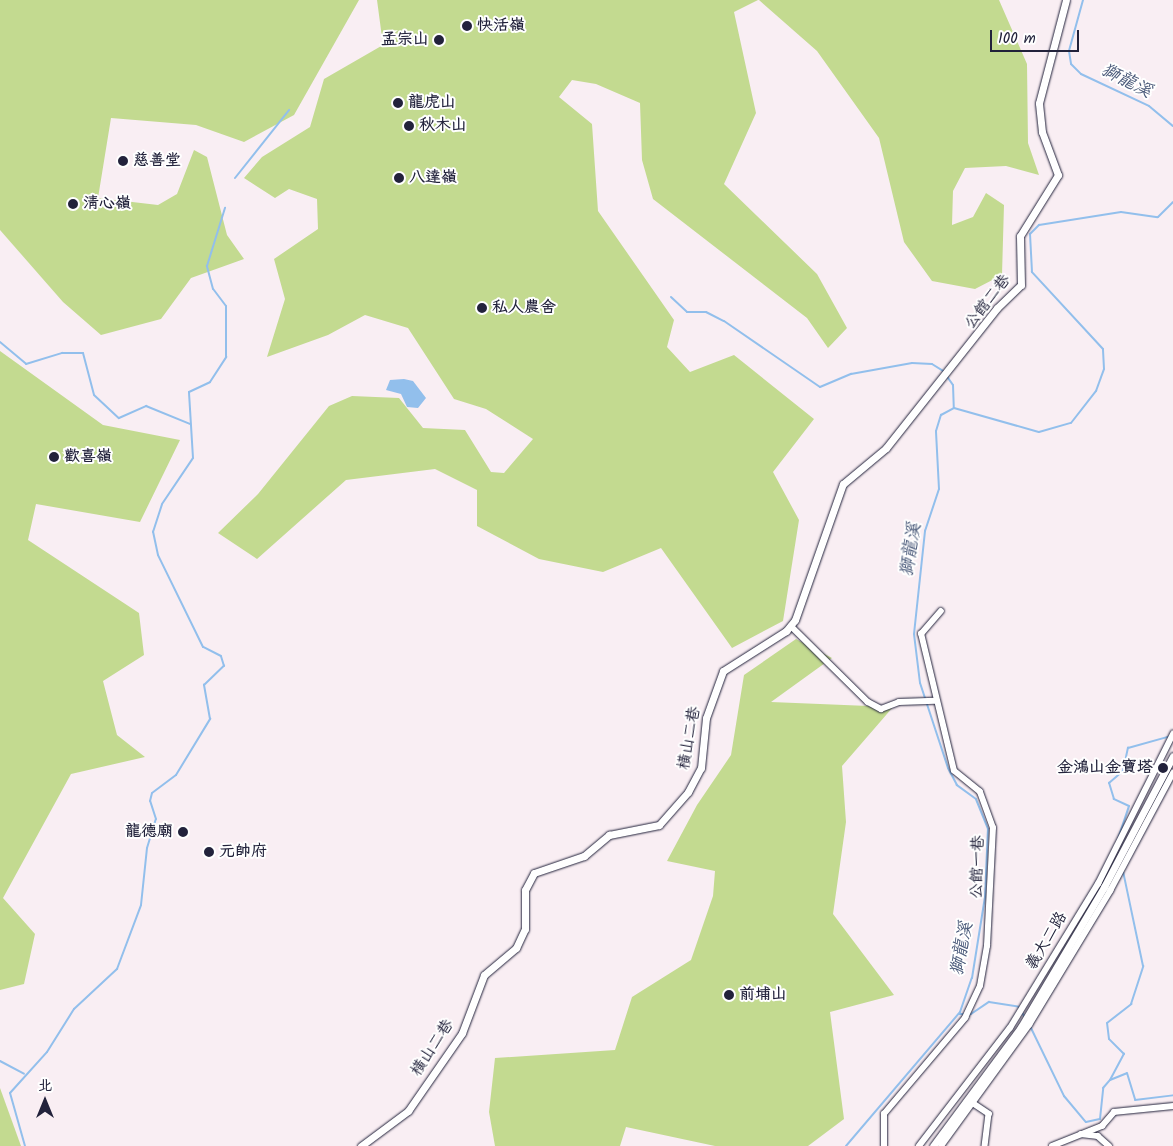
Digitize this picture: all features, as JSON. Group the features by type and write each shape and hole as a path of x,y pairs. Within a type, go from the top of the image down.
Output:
{"street":[{"name":"公館二巷","path":"791,626 843,484 886,448 997,308 1021,285 1020,236 1054,184 1059,167 1042,132 1039,103 1066,0"},
{"name":"公館一巷","path":"884,1146 884,1114 965,1018 980,986 987,946 993,828 980,792 954,771 933,701 921,634 941,611"},
{"path":"791,626 868,702 881,709 921,701 933,701"},
{"name":"橫山二巷","path":"361,1146 408,1111 462,1033 484,975 516,948 525,929 525,890 534,873 584,856 609,836 653,828 667,817 698,778 706,718 723,671 791,626"},
{"name":"義大二路","path":"919,1146 1010,1028 1098,884 1173,734"},
{"name":"義大二路","path":"933,1146 973,1102 1021,1026 1099,896 1173,756"},
{"name":"義大二路","path":"941,1146 973,1102 1110,891 1173,773"},
{"path":"973,1102 989,1114 985,1146"},
{"path":"1052,1146 1102,1126 1114,1112 1128,1108 1173,1106"},
{"path":"1074,1136 1098,1136 1109,1146"}],"green space":[{"path":"0,0 359,0 294,115 244,142 196,125 111,118 98,198 158,205 177,194 194,150 207,157 227,235 244,259 191,278 161,319 101,335 63,302 0,230"},
{"path":"377,0 758,0 734,12 756,113 724,184 817,274 847,328 828,348 807,318 653,199 642,160 640,103 596,84 572,80 559,97 592,124 598,211 674,320 667,347 690,372 734,355 814,419 773,472 799,520 783,621 732,648 661,548 603,572 539,559 477,526 477,490 435,469 346,480 257,559 218,533 258,494 329,406 352,396 399,398 423,428 465,430 491,472 504,473 533,439 486,409 454,399 408,328 365,315 328,335 267,357 285,299 274,259 318,229 317,199 289,189 275,198 244,178 262,157 310,127 324,79 383,45"},
{"path":"759,0 999,0 1027,64 1028,143 1039,175 1006,166 965,168 953,191 952,225 973,217 986,193 1004,205 1002,275 975,289 932,281 904,242 879,138 817,51"},
{"path":"0,351 103,425 180,440 140,522 36,504 28,540 139,613 144,655 103,681 117,735 145,757 71,774 3,898 35,934 24,984 0,990"},
{"path":"796,639 832,658 771,702 893,707 842,766 846,822 833,914 894,995 830,1012 844,1119 808,1146 715,1146 626,1127 620,1146 495,1146 489,1112 495,1058 615,1050 632,997 691,960 713,896 715,871 667,861 697,805 731,755 744,675"},
{"path":"0,1088 21,1146 0,1146"}],"water":[{"path":"404,379 413,381 426,398 418,408 407,407 401,394 386,390 390,380"}],"waterway":[{"name":"獅龍溪","path":"1083,0 1069,51 1071,64 1081,74 1149,106 1173,126"},
{"path":"235,178 289,110"},
{"name":"獅龍溪","path":"846,1146 960,1012 972,978 985,897 988,829 976,799 957,785 948,768 920,683 914,634 925,531 939,489 936,431 941,415 954,408 1039,432 1071,423 1096,391 1104,369 1103,349 1032,272 1030,234 1039,225 1121,212 1158,217 1173,202"},
{"path":"25,1146 10,1093 47,1052 74,1009 117,969 141,905 147,848 156,819 150,801 152,793 176,775 210,719 204,685 224,666 221,656 203,647 158,555 153,532 162,504 193,458 189,392 210,382 226,357 226,306 213,289 207,266 225,208"},
{"path":"671,297 687,312 706,312 724,321 820,387 851,374 912,363 932,364 943,371"},
{"path":"0,342 26,364 62,353 83,353 94,395 119,418 146,406 190,424"},
{"path":"946,375 953,385 954,408"},
{"path":"1116,845 1129,806 1114,799 1109,783 1123,771 1128,748 1171,736"},
{"path":"1110,1080 1124,1054 1109,1039 1107,1023 1131,1004 1143,966 1123,871"},
{"path":"959,1014 971,1014 989,1002 1019,1007 1024,1016"},
{"path":"1030,1026 1064,1096 1086,1122 1100,1119 1103,1088 1110,1080 1127,1073 1135,1100 1173,1095"},
{"path":"0,1061 24,1074"}],"place":[{"name":"快活嶺","path":"467,26"},
{"name":"孟宗山","path":"439,40"},
{"name":"龍虎山","path":"398,103"},
{"name":"秋木山","path":"409,126"},
{"name":"慈善堂","path":"123,161"},
{"name":"八達嶺","path":"399,178"},
{"name":"清心嶺","path":"73,204"},
{"name":"私人農舍","path":"482,308"},
{"name":"歡喜嶺","path":"54,457"},
{"name":"金鴻山金寶塔","path":"1163,768"},
{"name":"龍德廟","path":"183,832"},
{"name":"元帥府","path":"209,852"},
{"name":"前埔山","path":"729,995"}]}
